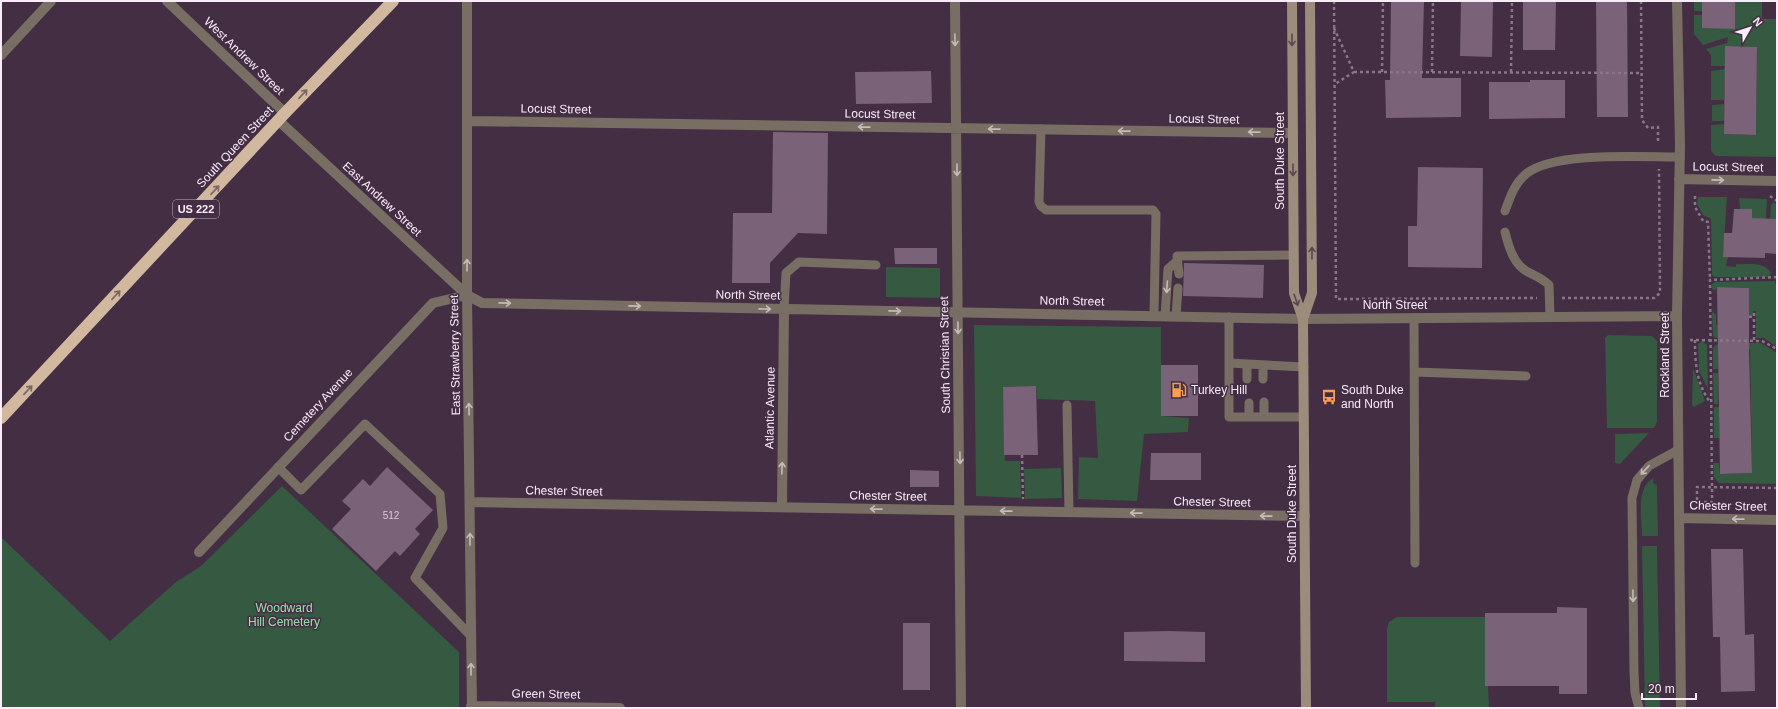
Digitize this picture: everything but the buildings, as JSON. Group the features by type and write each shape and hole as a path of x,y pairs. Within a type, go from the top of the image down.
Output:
{"highway":[{"name":"South Queen Street","path":"1,418 282,117 393,1"}],"main road":[{"name":"South Duke Street","path":"1292,1 1294,293 1303,319 1304,367 1306,708"},
{"name":"South Duke Street","path":"1303,319 1312,293 1310,1"}],"street":[{"path":"1,55 51,1"},
{"name":"West Andrew Street","path":"167,1 282,117"},
{"name":"East Strawberry Street","path":"467,1 467,295 472,707"},
{"name":"South Christian Street","path":"955,1 961,708"},
{"name":"Rockland Street","path":"1677,1 1680,157 1677,316 1681,708"},
{"name":"East Andrew Street","path":"282,117 467,295"},
{"name":"Locust Street","path":"467,121 1293,133"},
{"name":"Locust Street","path":"1679,180 1777,181"},
{"name":"North Street","path":"467,295 482,302 1154,315 1229,318 1303,319 1677,316"},
{"name":"Cemetery Avenue","path":"199,552 432,303 467,295"},
{"name":"Atlantic Avenue","path":"782,508 784,309"},
{"name":"Chester Street","path":"470,502 1305,516"},
{"name":"Chester Street","path":"1679,518 1777,520"},
{"name":"Green Street","path":"472,707 620,708"}],"lane":[{"path":"1041,129 1039,202 1046,210 1153,210 1156,214 1154,315"},
{"path":"1505,211 1514,187 1526,174 1538,167 1576,158 1680,157"},
{"path":"1505,232 1514,258 1523,269 1542,278 1549,285 1550,317"},
{"path":"1165,316 1168,269 1176,259 1294,255"},
{"path":"1176,259 1180,270 1179,274"},
{"path":"784,309 786,273 799,262 876,265"},
{"path":"1176,316 1178,288"},
{"path":"1229,318 1229,417 1304,417"},
{"path":"1414,318 1415,563"},
{"path":"1229,363 1304,367"},
{"path":"1247,364 1247,379"},
{"path":"1263,365 1263,379"},
{"path":"1414,372 1526,376"},
{"path":"1264,402 1264,417"},
{"path":"1249,403 1249,417"},
{"path":"1067,405 1069,512"},
{"path":"278,467 301,490 365,424 440,494 443,528 415,578 471,636"},
{"path":"1639,708 1635,693 1634,672 1632,498 1636,480 1649,466 1678,450"}],"path":[{"path":"1382,72 1383,1"},
{"path":"1432,72 1433,1"},
{"path":"1511,72 1512,1"},
{"path":"1334,26 1354,72"},
{"path":"1334,84 1354,72 1642,73"},
{"path":"1695,194 1695,207 1703,221 1708,222 1712,487 1712,502 1697,502 1697,487 1712,487 1777,488"},
{"path":"1710,280 1777,278"},
{"path":"1754,312 1754,340"},
{"path":"1749,317 1754,316"},
{"path":"1678,340 1754,340 1762,341 1777,349"},
{"path":"1695,340 1696,369 1706,397 1711,403"},
{"path":"1022,455 1023,512"}],"green space":[{"path":"1694,1 1702,1 1702,11 1694,11"},
{"path":"1735,1 1762,1 1762,19 1777,19 1777,157 1716,156 1711,151 1711,125 1724,124 1724,134 1756,135 1757,47 1725,46 1725,66 1711,66 1711,55 1706,49 1727,43 1728,37 1703,45 1694,34 1694,15 1702,15 1702,28 1735,28"},
{"path":"1725,69 1724,100 1711,100 1711,71"},
{"path":"1724,104 1724,121 1712,121 1712,105"},
{"path":"1698,197 1727,197 1723,256 1728,257 1726,266 1736,267 1736,264 1760,265 1768,269 1771,273 1768,277 1715,277 1712,275 1711,219 1703,215 1697,204"},
{"path":"1739,198 1767,199 1766,219 1752,218 1752,209 1740,209"},
{"path":"1773,202 1777,205 1777,219 1774,219 1770,223 1771,205"},
{"path":"886,267 940,268 940,298 886,297"},
{"path":"1775,281 1777,289 1777,347 1764,338 1756,338 1756,311 1753,311 1753,315 1749,316 1749,288 1717,287 1716,290 1712,289 1712,284 1715,282"},
{"path":"1713,312 1716,315 1716,325 1727,325 1727,337 1716,338 1713,336"},
{"path":"974,325 1161,327 1161,416 1189,418 1188,432 1144,434 1137,501 1078,499 1079,457 1098,458 1095,401 1037,399 1036,386 1003,387 1005,461 1020,461 1021,498 976,496"},
{"path":"1608,335 1652,336 1657,341 1657,422 1654,428 1607,428 1605,338"},
{"path":"1702,341 1707,345 1708,389 1699,371 1698,344"},
{"path":"1726,343 1726,350 1718,350 1718,369 1713,369 1713,347 1718,344"},
{"path":"1743,343 1761,343 1777,353 1777,484 1719,483 1714,477 1713,463 1719,463 1720,474 1752,473 1750,349 1743,349"},
{"path":"1693,368 1705,401 1694,407 1692,405"},
{"path":"1713,373 1718,373 1718,404 1714,404"},
{"path":"1714,407 1719,407 1719,438 1714,438"},
{"path":"1649,433 1620,464 1615,463 1615,434"},
{"path":"1061,468 1062,498 1025,499 1024,469"},
{"path":"1654,478 1653,483 1657,485 1658,536 1642,536 1642,496 1644,488 1648,482"},
{"name":"Woodward Hill Cemetery","path":"282,486 459,652 459,708 1,708 1,537 110,641 176,582 201,566"},
{"path":"1642,546 1657,546 1660,708 1645,707"},
{"path":"1397,617 1485,617 1489,708 1435,708 1435,702 1387,702 1387,629 1389,622"}],"place":[{"name":"Turkey Hill","path":"1179,390"},
{"name":"South Duke and North","path":"1329,397"}]}
